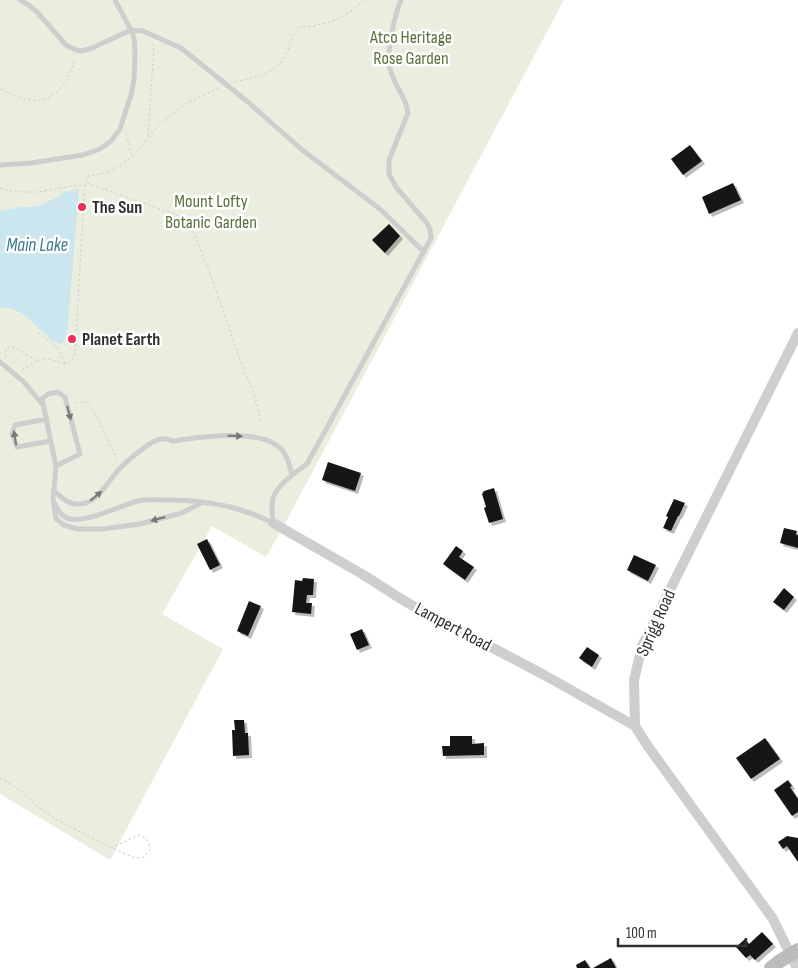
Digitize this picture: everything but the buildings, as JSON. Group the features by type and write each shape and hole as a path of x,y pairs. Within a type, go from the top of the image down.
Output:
{"main road":[{"path":"771,968 794,952"}],"street":[{"name":"Sprigg Road","path":"635,726 634,680 642,646 798,333"},
{"name":"Lampert Road","path":"273,523 362,574 406,602 546,676 635,726"},
{"path":"635,726 773,919 794,952 797,968"}],"lane":[{"path":"20,0 37,12 66,45 76,50 92,48 131,30 143,31 181,48 301,148 380,209 424,252"},
{"path":"0,165 31,164 83,155 100,149 111,141 120,129 134,80 135,52 134,38 131,30 115,0"},
{"path":"53,499 60,514 69,519 92,516 139,501 179,499 226,505 246,511 273,523 272,506 274,496 292,475 307,464 431,238 430,229 426,222 396,187 389,174 388,167 408,113 405,100 389,66 393,32 401,0"},
{"path":"0,362 16,375 44,405"},
{"path":"56,466 80,454 65,397 57,392 48,394 42,399 56,466 53,499 56,519 77,529 87,530 140,524 182,513 203,502"},
{"path":"46,419 15,425 12,434 17,447 51,441"},
{"path":"54,491 67,502 84,504 96,497 123,466 143,449 160,439 173,441 215,436 238,436 268,441 283,451 288,459 292,475"}],"path":[{"path":"148,138 155,37"},
{"path":"0,89 12,95 31,100 42,101 52,97 68,78 76,50"},
{"path":"126,132 132,157"},
{"path":"37,361 15,347 8,347 5,352 16,375 37,361 46,358 65,364 72,360 75,354 85,186 88,176"},
{"path":"86,183 188,219 200,246 250,383 261,425"},
{"path":"0,188 19,192 38,192 79,185 85,186"},
{"path":"38,332 58,348 65,364"},
{"path":"68,406 84,400 88,403 112,451 123,466"},
{"path":"0,778 22,791 38,807 57,820 111,848 135,858 144,857 150,849 149,842 145,837 139,835 111,848"}],"green space":[{"name":"Mount Lofty Botanic Garden","path":"0,0 564,0 266,557 212,526 162,614 223,649 110,860 0,794"}],"water":[{"name":"Main Lake","path":"79,189 67,335 61,344 54,342 22,313 9,308 0,308 0,211 21,207 36,207 56,198 64,192"}],"place":[{"name":"The Sun","path":"82,207"},
{"name":"Planet Earth","path":"72,339"}],"park label":[{"name":"Atco Heritage Rose Garden","path":"411,47"}]}
